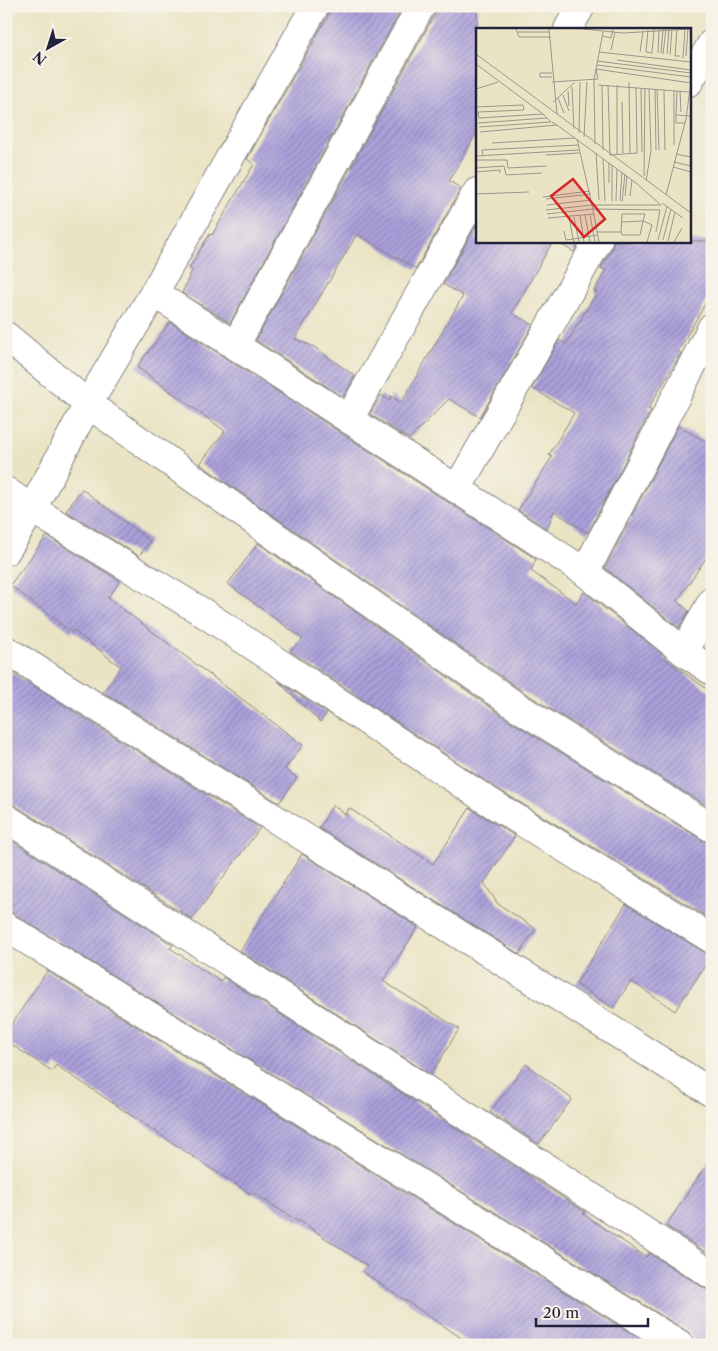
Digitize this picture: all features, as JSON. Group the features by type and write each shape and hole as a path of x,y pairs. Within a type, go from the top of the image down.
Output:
{"street":[{"path":"6,550 32,509 88,404 154,293 315,6"},
{"path":"236,346 421,6"},
{"path":"569,28 581,6"},
{"path":"690,80 712,43"},
{"path":"349,419 476,194"},
{"path":"456,489 597,242"},
{"path":"154,293 586,572 684,652 712,671"},
{"path":"586,572 712,327"},
{"path":"6,336 88,404 516,706 712,828"},
{"path":"6,490 32,509 198,610 485,799 712,939"},
{"path":"684,652 712,601"},
{"path":"6,650 712,1093"},
{"path":"6,818 712,1275"},
{"path":"6,926 680,1345"}],"building":[{"path":"331,6 403,6 230,323 182,293 192,270 189,268 210,234 212,235 254,164 247,159 329,14"},
{"path":"437,6 477,6 476,134 449,181 461,188 416,269 357,234 295,339 314,347 355,376 343,397 256,340 435,14"},
{"path":"476,226 476,242 552,242 512,313 533,325 480,417 449,399 409,439 370,414 381,395 390,401 391,396 401,403 463,296 443,284"},
{"path":"712,241 712,292 678,351 681,353 648,409 651,410 588,533 554,511 547,529 518,510 552,457 549,455 574,413 532,388 559,340 566,344 597,292 594,291 606,270 601,268 612,249 614,242"},
{"path":"557,242 579,242 574,252"},
{"path":"170,322 536,559 531,571 576,603 584,592 665,656 664,658 712,693 712,809 525,693 200,464 225,431 137,367"},
{"path":"678,426 712,445 712,549 677,601 689,611 679,628 605,568"},
{"path":"82,489 150,541 139,556 66,511"},
{"path":"47,536 120,581 108,598 303,745 285,769 297,778 279,803 103,692 121,667 73,630 71,632 10,585"},
{"path":"258,543 507,719 704,841 712,844 712,920 493,786 290,651 303,639 228,584"},
{"path":"6,669 260,828 192,919 14,805 6,802"},
{"path":"278,681 327,713 320,722"},
{"path":"333,805 346,815 349,808 433,864 470,808 515,836 484,883 498,904 536,929 519,954 319,828"},
{"path":"6,837 173,945 170,948 221,982 223,977 585,1212 583,1214 646,1257 649,1253 704,1288 712,1291 712,1345 696,1345 693,1337 688,1332 14,914 6,911"},
{"path":"302,854 418,927 383,981 459,1029 431,1075 240,951"},
{"path":"626,904 704,952 712,955 675,1011 631,981 613,1008 576,984"},
{"path":"47,971 650,1345 472,1345 363,1272 367,1266 300,1221 252,1192 251,1194 207,1166 56,1065 52,1071 6,1041 6,1033"},
{"path":"526,1064 572,1099 539,1144 490,1112"},
{"path":"712,1156 712,1256 666,1226"}]}
